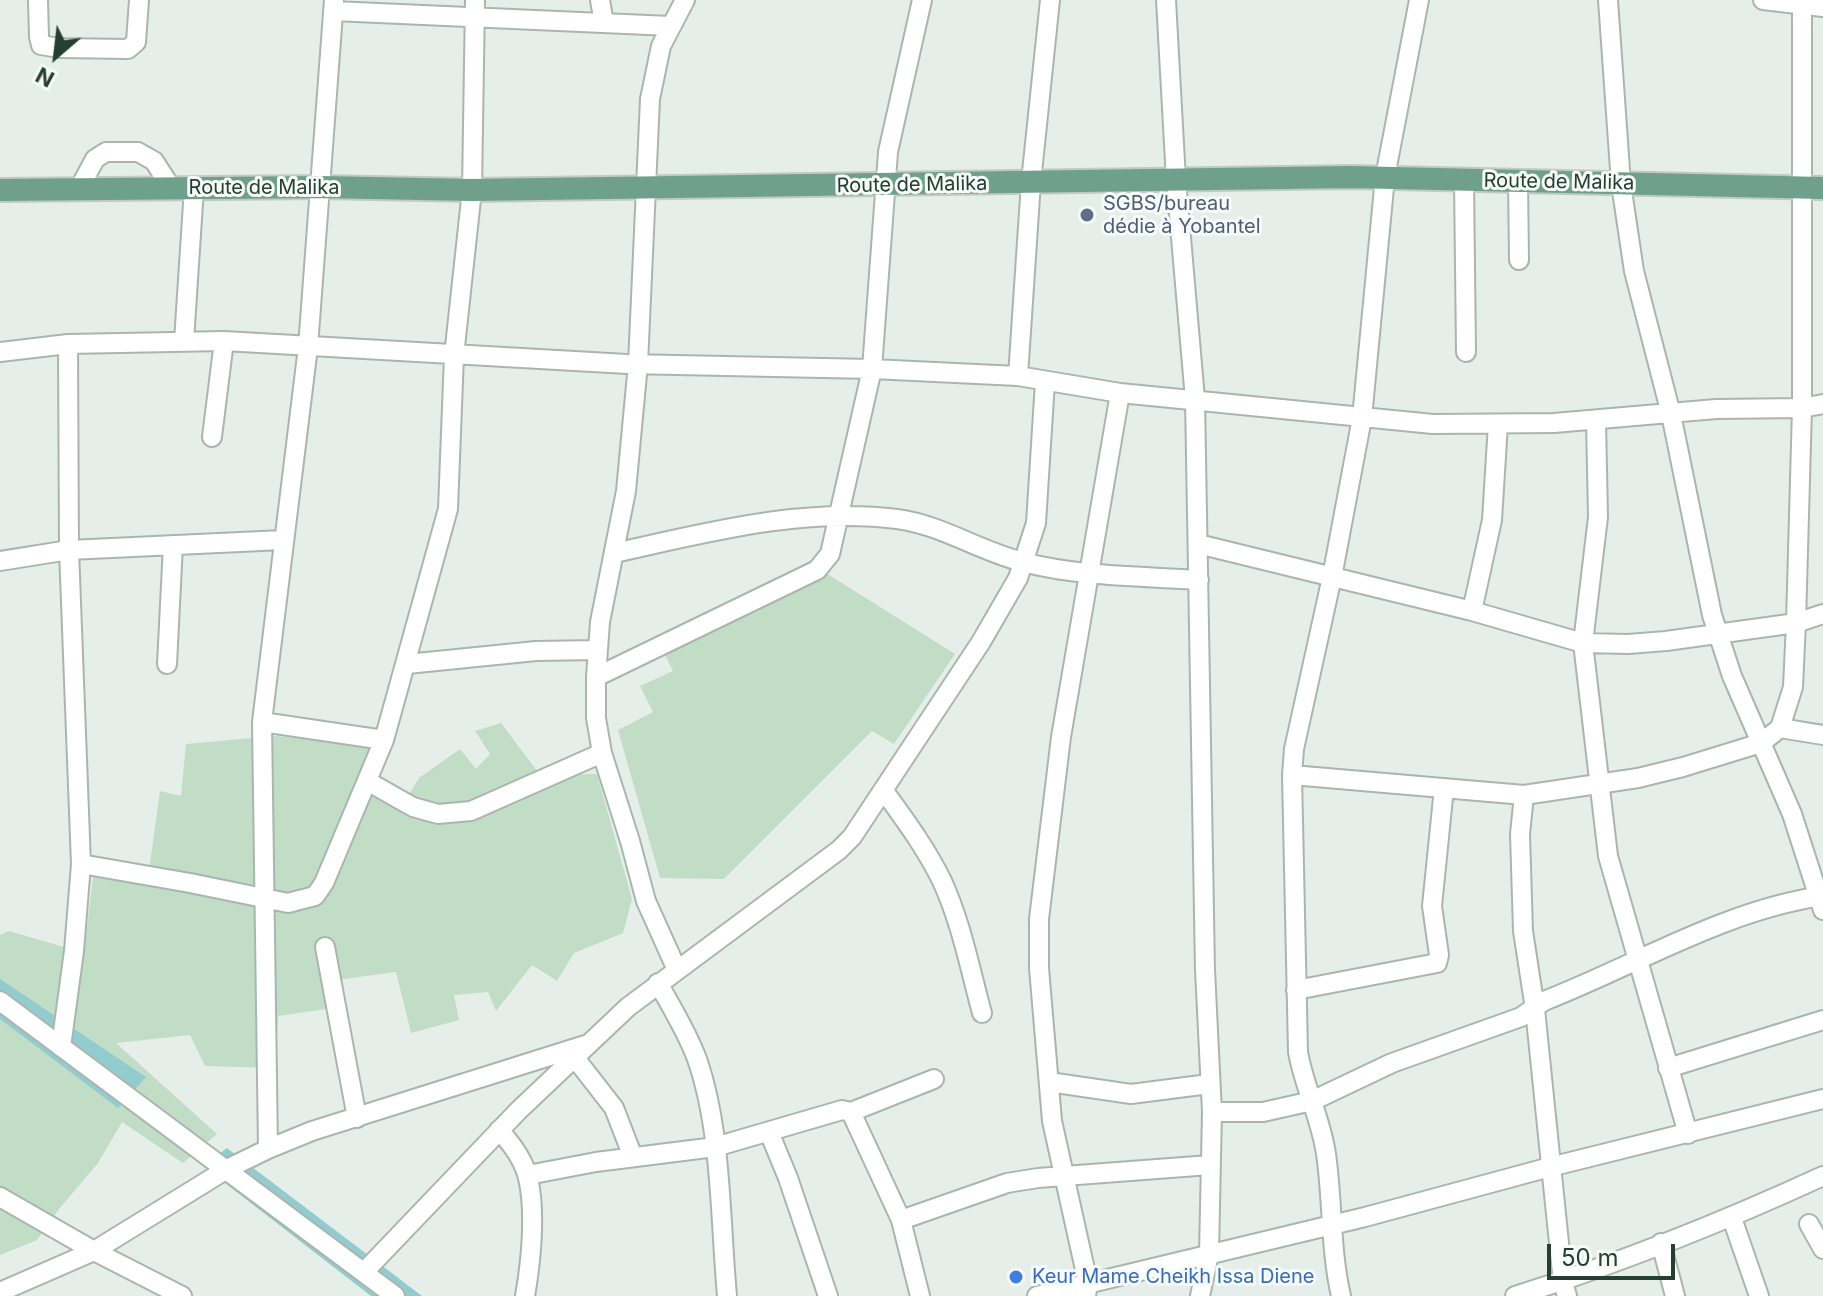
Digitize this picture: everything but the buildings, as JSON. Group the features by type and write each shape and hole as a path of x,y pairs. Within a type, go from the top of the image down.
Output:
{"main road":[{"name":"Route de Malika","path":"0,190 321,187 472,190 1385,177 1812,188"}],"street":[{"path":"38,0 41,45 128,49 136,42 139,0"},
{"path":"600,0 604,23"},
{"path":"677,970 646,901 602,753 596,718 596,677 597,650 626,491 638,364 650,99 657,59 670,26 685,0"},
{"path":"596,677 817,570 830,554 872,369 890,135 922,0"},
{"path":"1018,376 1031,182 1050,0"},
{"path":"1166,0 1176,180 1195,399 1205,970 1212,1112 1209,1254 1200,1296"},
{"path":"1341,1296 1330,1225 1326,1151 1312,1101 1303,1082 1298,1052 1292,775 1303,703 1332,577 1362,418 1385,177 1419,0"},
{"path":"1212,1112 1263,1112 1312,1101 1392,1063 1521,1017 1544,1001 1758,909 1799,898 1822,901 1792,814 1717,632 1671,414 1634,271 1621,184 1608,0"},
{"path":"1763,0 1802,2 1823,7"},
{"path":"1292,775 1524,795 1683,767 1761,743 1780,728 1793,687 1812,188 1802,2"},
{"path":"268,1149 262,722 308,347 334,6 474,9 604,23 670,26"},
{"path":"81,864 288,903 315,896 324,883 384,740 448,509 454,356 472,190 474,9"},
{"path":"79,189 95,159 106,152 138,152 154,161 183,188 184,341"},
{"path":"1464,180 1466,352"},
{"path":"1518,181 1519,260"},
{"path":"212,437 224,341"},
{"path":"0,352 68,344 224,341 454,356 1018,376 1120,393 1404,423 1596,421 1753,407 1802,408 1823,404"},
{"path":"61,1047 74,951 81,864 69,550 68,344"},
{"path":"364,1272 499,1130 628,1007 839,850 852,837 981,642 1024,563 1036,523 1045,382"},
{"path":"1087,1289 1052,1121 1039,968 1039,919 1061,737 1120,393"},
{"path":"1596,421 1598,517 1583,643 1608,856 1688,1134"},
{"path":"1472,611 1492,520 1498,424"},
{"path":"614,553 720,530 839,516 923,523 1024,563 1087,573 1199,580"},
{"path":"0,561 69,550 283,540"},
{"path":"1198,544 1472,611 1583,643 1649,643 1796,623 1823,614"},
{"path":"167,664 173,545"},
{"path":"407,664 536,651 597,650"},
{"path":"262,722 384,740"},
{"path":"1780,728 1823,735"},
{"path":"367,781 426,811 438,814 471,811 602,753"},
{"path":"1296,990 1437,963 1439,955 1432,906 1444,788"},
{"path":"884,791 922,845 941,881 953,910 982,1013"},
{"path":"1524,795 1520,834 1523,931 1535,1009 1565,1289"},
{"path":"325,947 357,1118"},
{"path":"658,983 687,1033 697,1061 715,1147 727,1296"},
{"path":"0,1001 364,1272 385,1293"},
{"path":"1668,1068 1823,1020"},
{"path":"14,1291 94,1251 227,1169 268,1149 312,1131 581,1051"},
{"path":"581,1051 614,1108 633,1157"},
{"path":"528,1175 715,1147 842,1110 851,1112 934,1079"},
{"path":"1049,1082 1131,1094 1209,1084"},
{"path":"1039,1296 1087,1289 1209,1254 1823,1099"},
{"path":"851,1112 901,1220 920,1296"},
{"path":"499,1130 528,1175 531,1253 525,1296"},
{"path":"769,1132 828,1296"},
{"path":"901,1220 1007,1183 1210,1165"},
{"path":"1515,1296 1565,1289 1661,1243 1732,1218 1823,1176"},
{"path":"0,1197 94,1251 182,1296"},
{"path":"1732,1218 1759,1296"},
{"path":"1809,1224 1823,1249"},
{"path":"1661,1243 1675,1296"}],"green space":[{"path":"826,573 955,654 894,744 872,731 724,879 660,878 618,730 653,712 640,686 673,671 665,655"},
{"path":"501,723 540,775 597,774 632,899 623,933 574,953 557,981 532,965 496,1011 488,992 454,995 459,1020 411,1033 396,972 329,981 326,1009 278,1016 274,1068 205,1066 190,1035 116,1043 217,1134 183,1163 122,1122 98,1163 37,1240 0,1255 0,935 9,931 84,953 93,877 147,885 160,791 181,796 186,744 276,736 383,747 368,793 400,809 419,778 460,749 476,769 490,754 475,731"}],"water":[{"path":"0,979 146,1077 118,1108 0,1019"},
{"path":"227,1148 422,1296 371,1296 203,1166"}],"place":[{"name":"SGBS/bureau dédie à Yobantel","path":"1087,215"},
{"name":"Keur Mame Cheikh Issa Diene","path":"1016,1277"}]}
